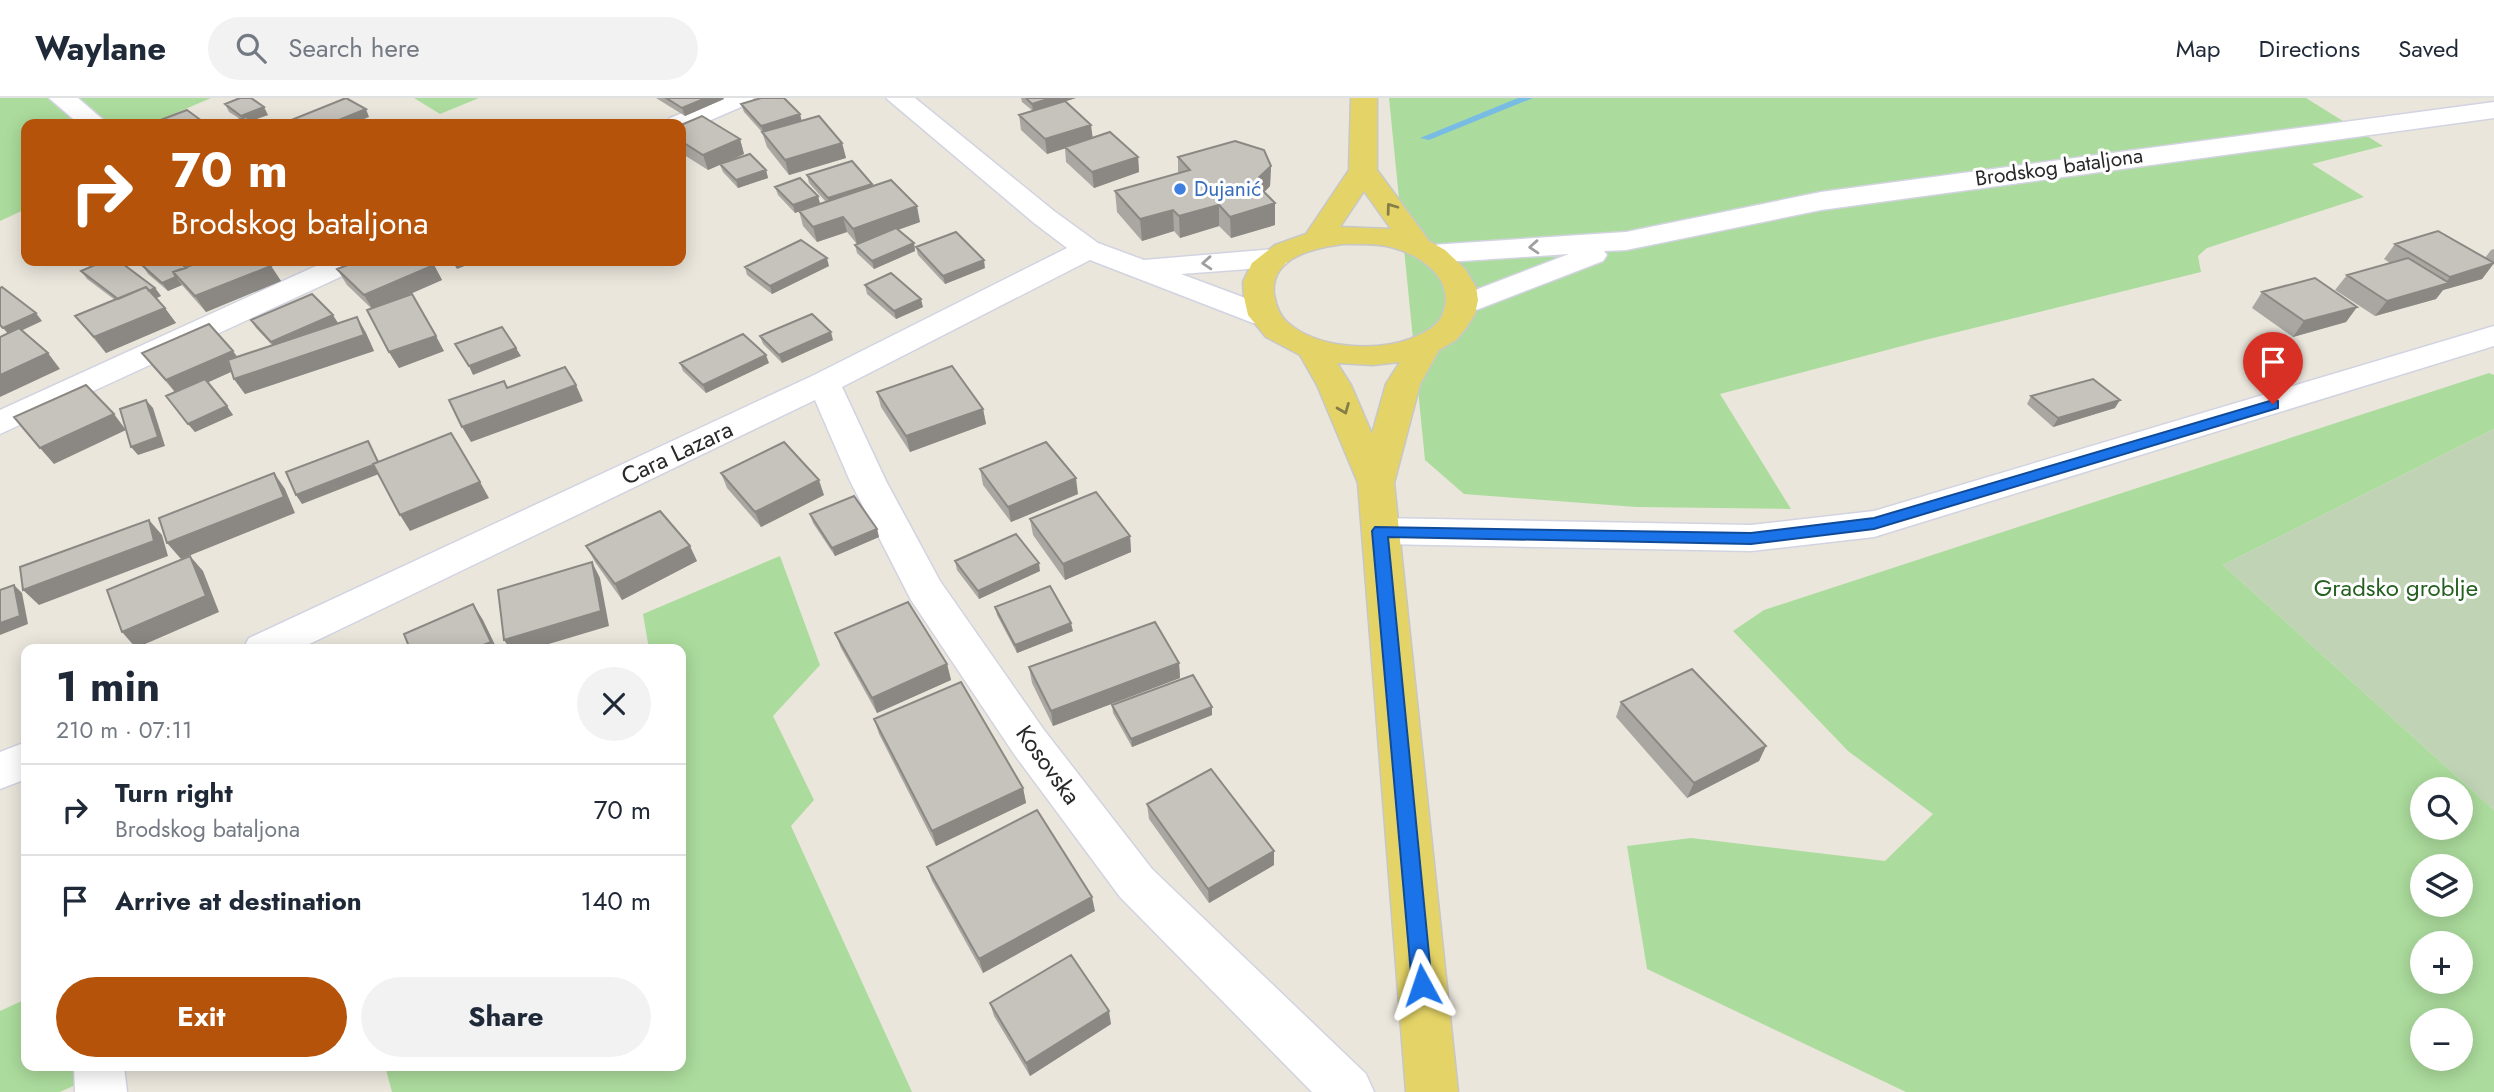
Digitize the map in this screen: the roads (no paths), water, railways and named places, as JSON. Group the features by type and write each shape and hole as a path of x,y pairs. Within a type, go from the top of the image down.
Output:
{"main road":[{"path":"1318,238 1363,170 1364,98"},
{"path":"1363,170 1425,250"},
{"path":"1369,235 1395,239 1425,250 1451,269 1461,286 1462,306 1457,320 1444,334 1426,345 1391,355 1351,356 1312,348 1287,337 1264,316 1257,288 1262,272 1275,258 1294,247 1318,238 1369,235"},
{"path":"1376,484 1403,384 1426,345"},
{"path":"1312,348 1335,385 1376,484 1432,1092"}],"street":[{"path":"62,98 89,119"},
{"path":"686,121 741,98"},
{"path":"899,98 1044,217 1088,249 1264,316"},
{"name":"Brodskog bataljona","path":"1425,250 1626,241 1821,201 2494,110"},
{"name":"Brodskog bataljona","path":"1462,306 1626,241"},
{"name":"Cara Lazara","path":"274,644 824,383 1088,249"},
{"path":"1139,268 1275,258"},
{"path":"0,423 307,268"},
{"path":"1380,531 1751,538 1874,524 2494,336"},
{"name":"Kosovska","path":"824,383 868,481 925,590 1029,742 1136,883 1348,1092"},
{"path":"0,771 21,762"},
{"path":"99,1071 101,1092"}],"waterway":[{"path":"1425,138 1528,98"}],"place":[{"name":"Dujanić","path":"1180,189"}],"park label":[{"name":"Gradsko groblje","path":"2396,588"}]}
